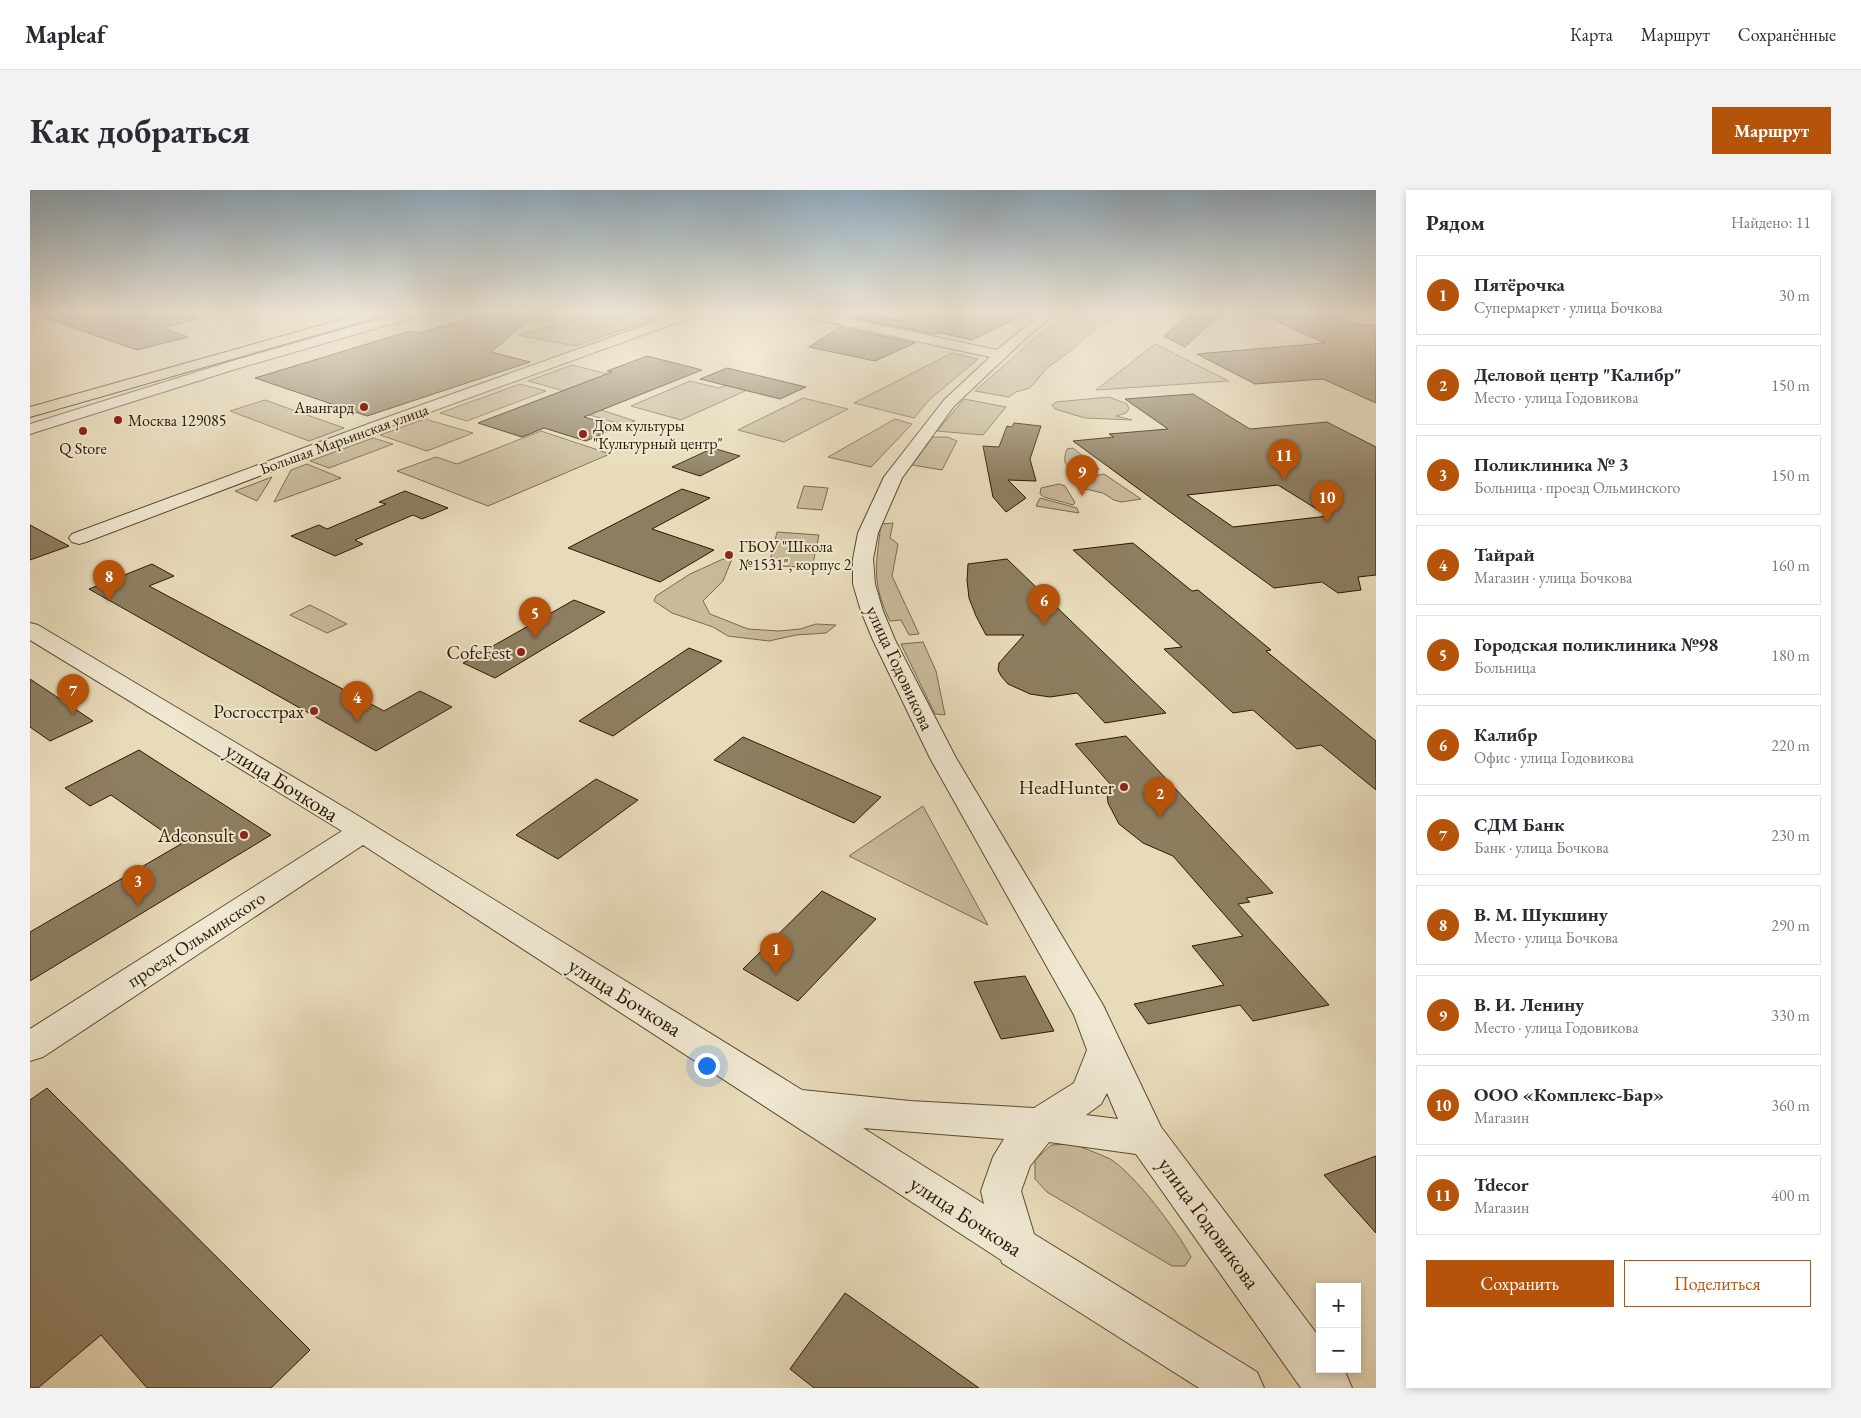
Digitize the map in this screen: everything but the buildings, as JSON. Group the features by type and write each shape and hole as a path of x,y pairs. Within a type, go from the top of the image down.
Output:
{"main road":[{"path":"30,412 185,368"},
{"path":"30,398 71,386"}],"street":[{"path":"30,429 225,368"},
{"name":"Большая Марьинская улица","path":"80,538 377,426 539,368"},
{"name":"улица Годовикова","path":"986,368 949,403 893,477 868,533 863,559 864,584 872,611 884,640 931,735 1091,1014 1104,1050 1147,1139 1329,1388"},
{"name":"улица Бочкова","path":"30,630 362,832 796,1106 1017,1249 1241,1388"},
{"name":"проезд Ольминского","path":"30,1046 362,832"},
{"path":"1017,1249 1001,1191 1013,1157 1040,1125 1088,1093 1104,1050"},
{"path":"796,1106 910,1117 1040,1125 1147,1139"}],"shaded area":[{"path":"564,368 584,368 624,378 579,395 528,381"},
{"path":"923,368 967,368 929,400 914,418 854,403"},
{"path":"1001,368 1047,368 1030,388 1016,392 1009,397 975,391"},
{"path":"1124,368 1203,368 1229,381 1096,390"},
{"path":"745,377 765,382 681,420 631,406 690,381 719,388"},
{"path":"520,384 546,391 467,421 440,413"},
{"path":"1109,397 1127,404 1129,409 1126,413 1116,416 1132,420 1085,418 1055,409 1052,405 1056,402"},
{"path":"803,398 848,409 784,442 738,430"},
{"path":"964,399 1006,407 983,435 937,431"},
{"path":"265,400 344,428 309,441 230,411"},
{"path":"592,407 635,421 623,425 580,412"},
{"path":"425,419 473,433 427,451 380,435"},
{"path":"895,419 912,424 871,467 828,457"},
{"path":"541,431 610,454 488,506 397,471 436,457 457,464"},
{"path":"933,437 947,437 957,441 942,470 912,465"},
{"path":"373,438 393,444 329,468 310,461"},
{"path":"1073,448 1099,469 1073,470 1068,467 1065,463 1067,449"},
{"path":"307,464 341,478 274,502 291,470"},
{"path":"1104,474 1141,499 1121,502 1103,493 1081,488 1090,477"},
{"path":"272,477 257,501 235,491"},
{"path":"1059,484 1065,486 1075,503 1073,505 1044,497 1040,494 1041,488"},
{"path":"804,486 828,488 822,510 797,508"},
{"path":"1040,498 1077,508 1079,513 1036,506"},
{"path":"893,523 890,538 898,544 892,576 919,634 909,635 901,620 890,621 877,584 876,573 881,524"},
{"path":"777,532 819,535 812,568 769,565"},
{"path":"723,559 732,559 723,581 703,601 710,614 748,629 779,631 800,629 816,624 836,625 826,633 796,635 769,641 728,636 713,627 672,613 654,601 656,596 690,574"},
{"path":"310,605 347,624 327,633 290,615"},
{"path":"923,642 936,671 945,715 935,714 901,644"},
{"path":"923,806 988,925 849,856"},
{"path":"1074,1144 1110,1159 1131,1176 1143,1189 1191,1257 1185,1266 1172,1266 1047,1192 1035,1179 1035,1160 1051,1145"}],"place":[{"name":"Авангард","path":"364,407"},
{"name":"Москва 129085","path":"118,420"},
{"name":"Q Store","path":"83,431"},
{"name":"Дом культуры \"Культурный центр\"","path":"583,434"},
{"name":"Tdecor","path":"1284,480"},
{"name":"В. И. Ленину","path":"1082,496"},
{"name":"ООО «Комплекс-Бар»","path":"1327,522"},
{"name":"ГБОУ \"Школа №1531\", корпус 2","path":"729,555"},
{"name":"В. М. Шукшину","path":"109,601"},
{"name":"Калибр","path":"1044,625"},
{"name":"Городская поликлиника №98","path":"535,638"},
{"name":"CofeFest","path":"521,652"},
{"name":"Росгосстрах","path":"314,711"},
{"name":"СДМ Банк","path":"73,715"},
{"name":"Тайрай","path":"357,722"},
{"name":"HeadHunter","path":"1124,787"},
{"name":"Деловой центр \"Калибр\"","path":"1160,818"},
{"name":"Adconsult","path":"244,835"},
{"name":"Поликлиника № 3","path":"138,906"},
{"name":"Пятёрочка","path":"776,974"}]}
